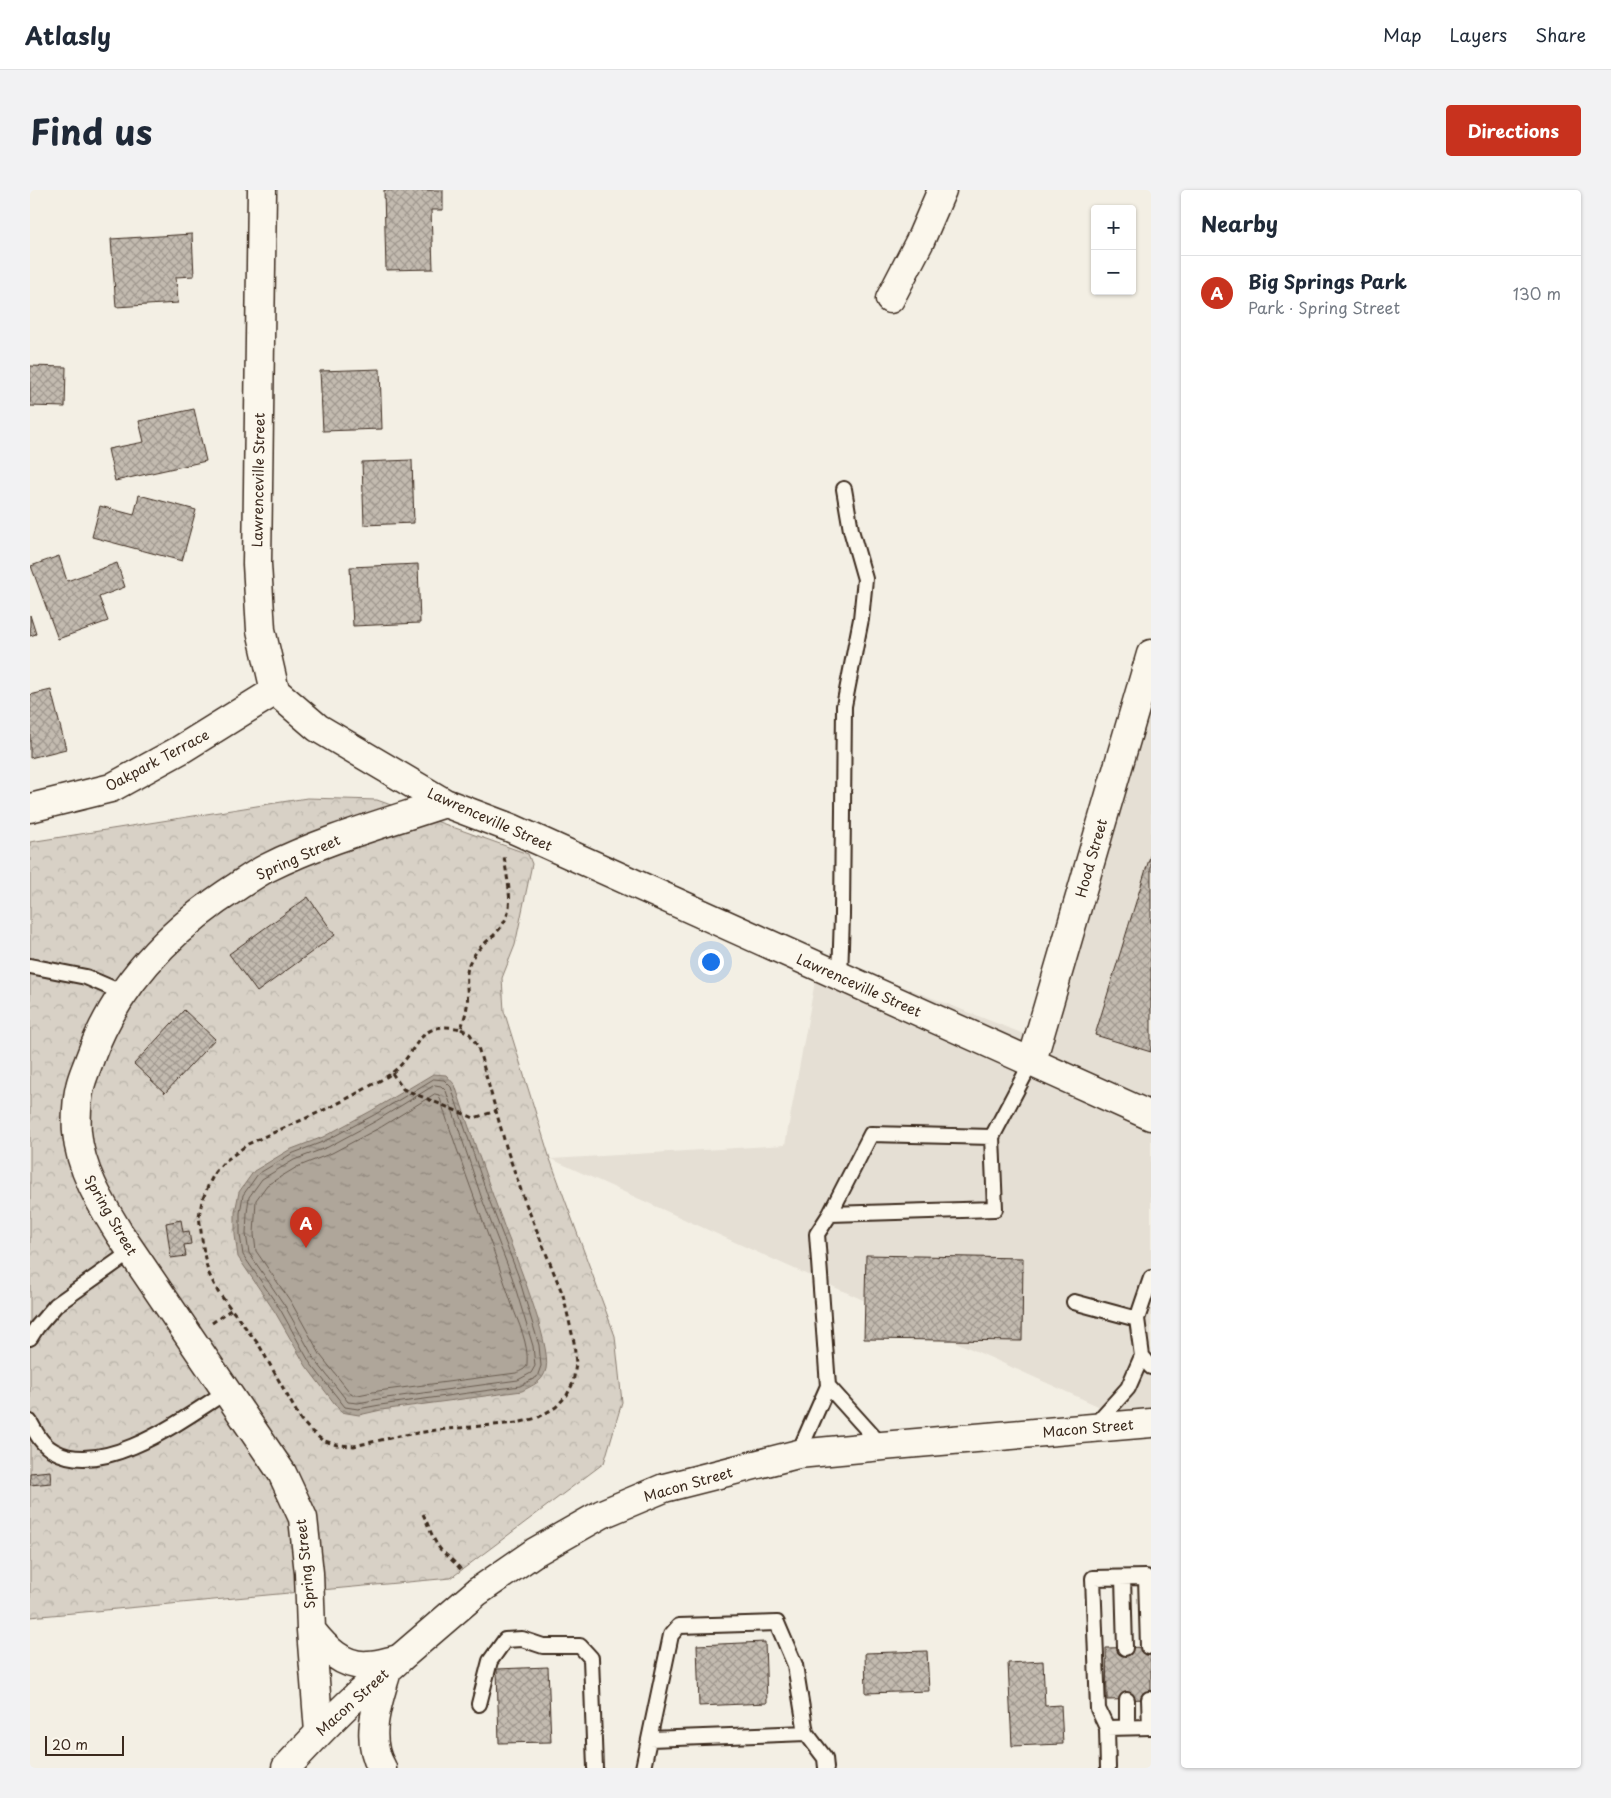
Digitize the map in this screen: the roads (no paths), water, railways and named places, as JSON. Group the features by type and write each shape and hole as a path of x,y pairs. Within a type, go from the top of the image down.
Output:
{"street":[{"name":"Lawrenceville Street","path":"262,190 257,564 261,630 275,691 318,728 445,803 511,828 1151,1116"},
{"path":"890,299 920,241 942,190"},
{"name":"Hood Street","path":"1032,1062 1151,656"},
{"name":"Oakpark Terrace","path":"30,808 111,788 180,750 275,691"},
{"name":"Spring Street","path":"319,1732 311,1630 309,1573 303,1518 282,1473 100,1202 85,1170 77,1132 80,1087 98,1036 122,993 150,958 180,928 212,902 266,868 321,845 445,803"},
{"name":"Macon Street","path":"286,1768 319,1732 364,1689 477,1592 535,1552 602,1514 664,1488 798,1454 1151,1423"},
{"path":"311,1630 326,1648 346,1662 367,1666 393,1665 375,1710 373,1742 382,1768"}],"lane":[{"path":"840,977 844,706 861,619 865,579 851,530 844,489"},
{"path":"30,966 86,976 122,993"},
{"path":"830,1214 995,1209 992,1137 1032,1062"},
{"path":"798,1454 828,1386 818,1234 871,1134 992,1137"},
{"path":"30,1338 56,1305 132,1251"},
{"path":"1092,1428 1128,1388 1147,1362 1137,1319 1151,1278"},
{"path":"1074,1302 1137,1319"},
{"path":"828,1386 882,1446"},
{"path":"30,1422 40,1440 53,1451 67,1456 88,1458 108,1455 162,1432 227,1391"},
{"path":"1108,1768 1107,1728 1098,1708 1093,1578 1146,1577 1148,1647"},
{"path":"1123,1578 1125,1648"},
{"path":"643,1768 670,1635 679,1626 777,1623 795,1665 806,1733 825,1758 826,1768"},
{"path":"479,1704 490,1661 505,1640 522,1639 543,1646 580,1646 591,1658 595,1768"},
{"path":"1107,1728 1150,1726 1149,1699"},
{"path":"1127,1700 1127,1727"},
{"path":"650,1739 806,1733"}],"water":[{"path":"433,1074 446,1075 455,1085 538,1320 546,1357 545,1373 534,1385 522,1391 381,1410 359,1415 341,1412 306,1366 275,1312 238,1257 235,1235 235,1212 239,1192 254,1171 289,1150 323,1137 371,1111"}],"place":[{"name":"Big Springs Park","path":"306,1248"}]}
